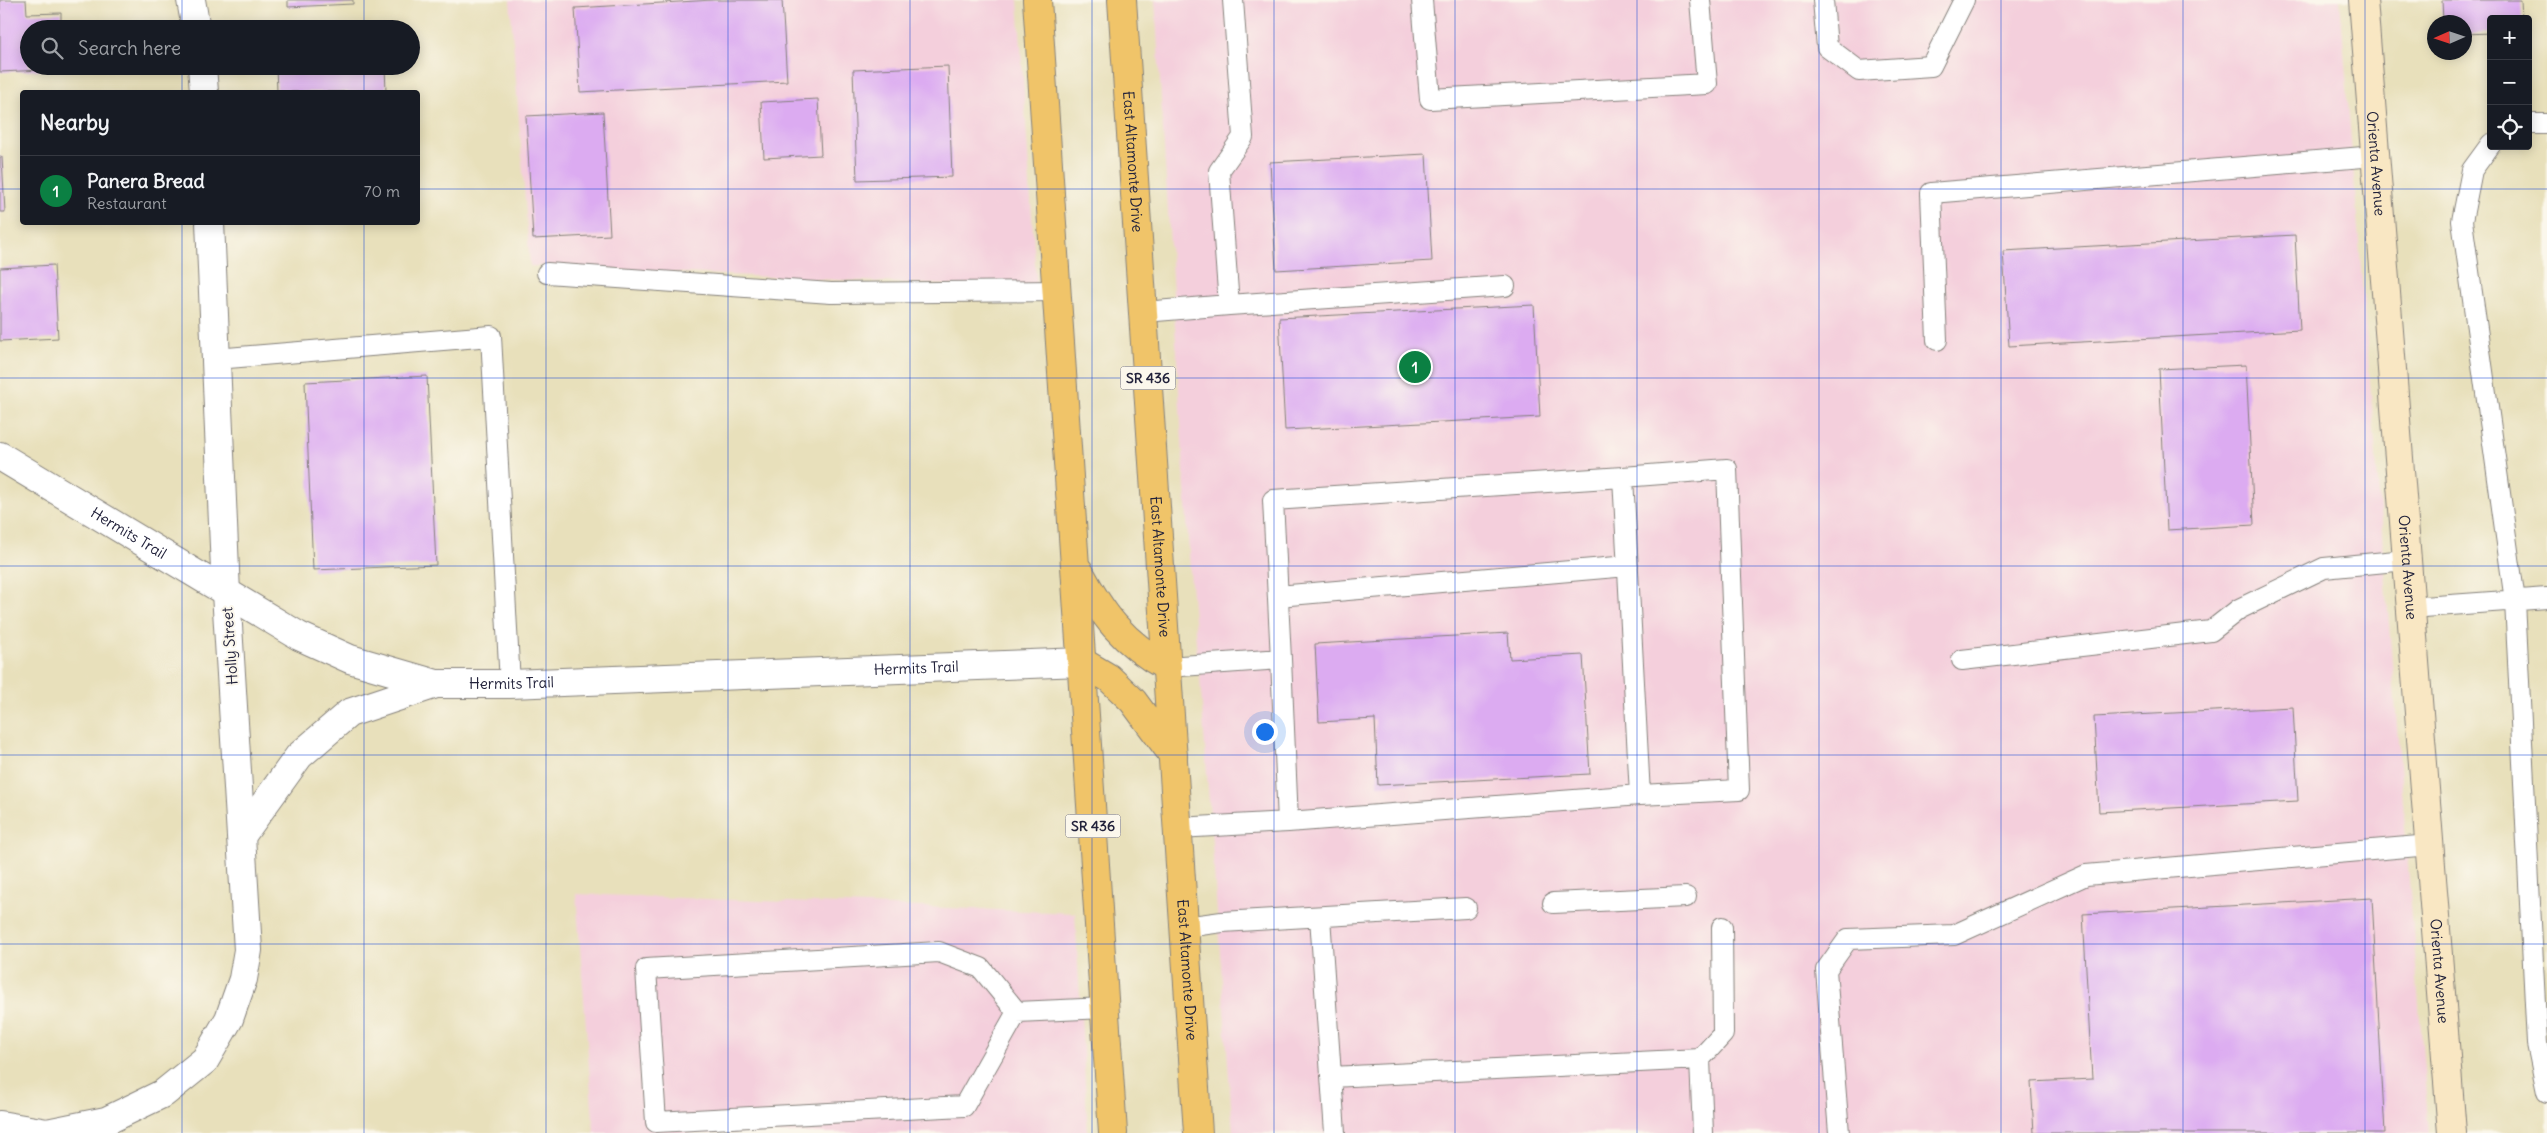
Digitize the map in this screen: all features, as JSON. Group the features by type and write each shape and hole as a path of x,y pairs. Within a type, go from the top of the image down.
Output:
{"main road":[{"name":"SR 436","path":"1037,0 1113,1133"},
{"name":"East Altamonte Drive","path":"1122,0 1198,1133"},
{"path":"1075,563 1105,617 1145,655 1167,667"},
{"path":"1082,662 1110,678 1133,701 1173,755"}],"street":[{"path":"191,0 194,20"},
{"name":"Orienta Avenue","path":"2363,0 2409,608 2430,845 2452,1133"},
{"path":"203,75 204,90"},
{"name":"Holly Street","path":"0,1125 47,1133 106,1121 164,1093 205,1060 229,1019 243,978 248,950 226,592 210,225"},
{"name":"Hermits Trail","path":"0,456 299,636 350,658 436,684 510,684 1082,662"},
{"path":"242,835 298,756 349,713 436,684"}],"lane":[{"path":"1229,305 1219,171 1243,137 1232,0"},
{"path":"1422,0 1430,99 1707,84 1700,0"},
{"path":"1823,0 1827,47 1859,71 1931,66 1964,0"},
{"path":"2532,124 2547,124"},
{"path":"2487,149 2472,170 2462,221 2515,601 2537,1044 2547,1092"},
{"path":"1938,340 1931,193 2376,156"},
{"path":"547,273 831,293 1058,291"},
{"path":"1144,312 1505,286"},
{"path":"216,358 491,336 510,684"},
{"path":"1178,828 1288,822 1640,795 1739,790 1726,469 1273,500 1288,822"},
{"path":"1623,477 1640,795"},
{"path":"1962,660 2211,631 2239,609 2324,568 2406,560"},
{"path":"1278,596 1628,566"},
{"path":"2409,608 2547,598"},
{"path":"1167,667 1281,659"},
{"path":"1839,1133 1826,970 1848,939 1954,935 2086,874 2430,845"},
{"path":"1554,903 1686,897"},
{"path":"1185,927 1222,922 1466,908"},
{"path":"1320,917 1334,1133"},
{"path":"1331,1077 1700,1058 1723,1034 1722,926"},
{"path":"939,952 981,968 1017,1012 964,1106 656,1122 646,969 939,952"},
{"path":"1017,1012 1105,1008"},
{"path":"1700,1058 1702,1133"}],"shaded area":[{"path":"510,0 1018,0 1037,293 948,285 530,266"},
{"path":"1155,0 2340,0 2429,1133 1233,1133 1199,664 1203,656 1197,654 1190,571"},
{"path":"576,894 1075,913 1088,1133 594,1133"}],"building":[{"path":"0,0 26,0 27,14 61,13 61,20 20,20 20,71 0,72"},
{"path":"288,0 353,0 353,4 288,7"},
{"path":"713,0 782,0 787,81 580,92 575,8"},
{"path":"2442,0 2521,0 2522,15 2487,15 2487,33 2472,34 2472,15 2443,15"},
{"path":"948,66 952,177 857,180 853,70"},
{"path":"276,75 385,75 386,90 277,90"},
{"path":"818,99 821,155 764,158 761,102"},
{"path":"603,112 610,235 533,239 526,116"},
{"path":"1426,154 1432,261 1276,270 1270,162"},
{"path":"0,157 2,157 5,212 0,212"},
{"path":"2295,235 2300,330 2009,346 2003,251"},
{"path":"54,265 58,338 0,341 0,268"},
{"path":"1534,305 1540,417 1285,430 1279,318"},
{"path":"2246,365 2254,525 2167,530 2159,369"},
{"path":"427,376 436,565 313,570 305,382"},
{"path":"1508,633 1510,659 1583,655 1590,774 1378,785 1375,719 1319,722 1315,644"},
{"path":"2293,707 2298,801 2099,812 2094,717"},
{"path":"2372,898 2385,1133 2034,1133 2031,1082 2092,1079 2083,914"}],"place":[{"name":"Panera Bread","path":"1415,367"}]}
